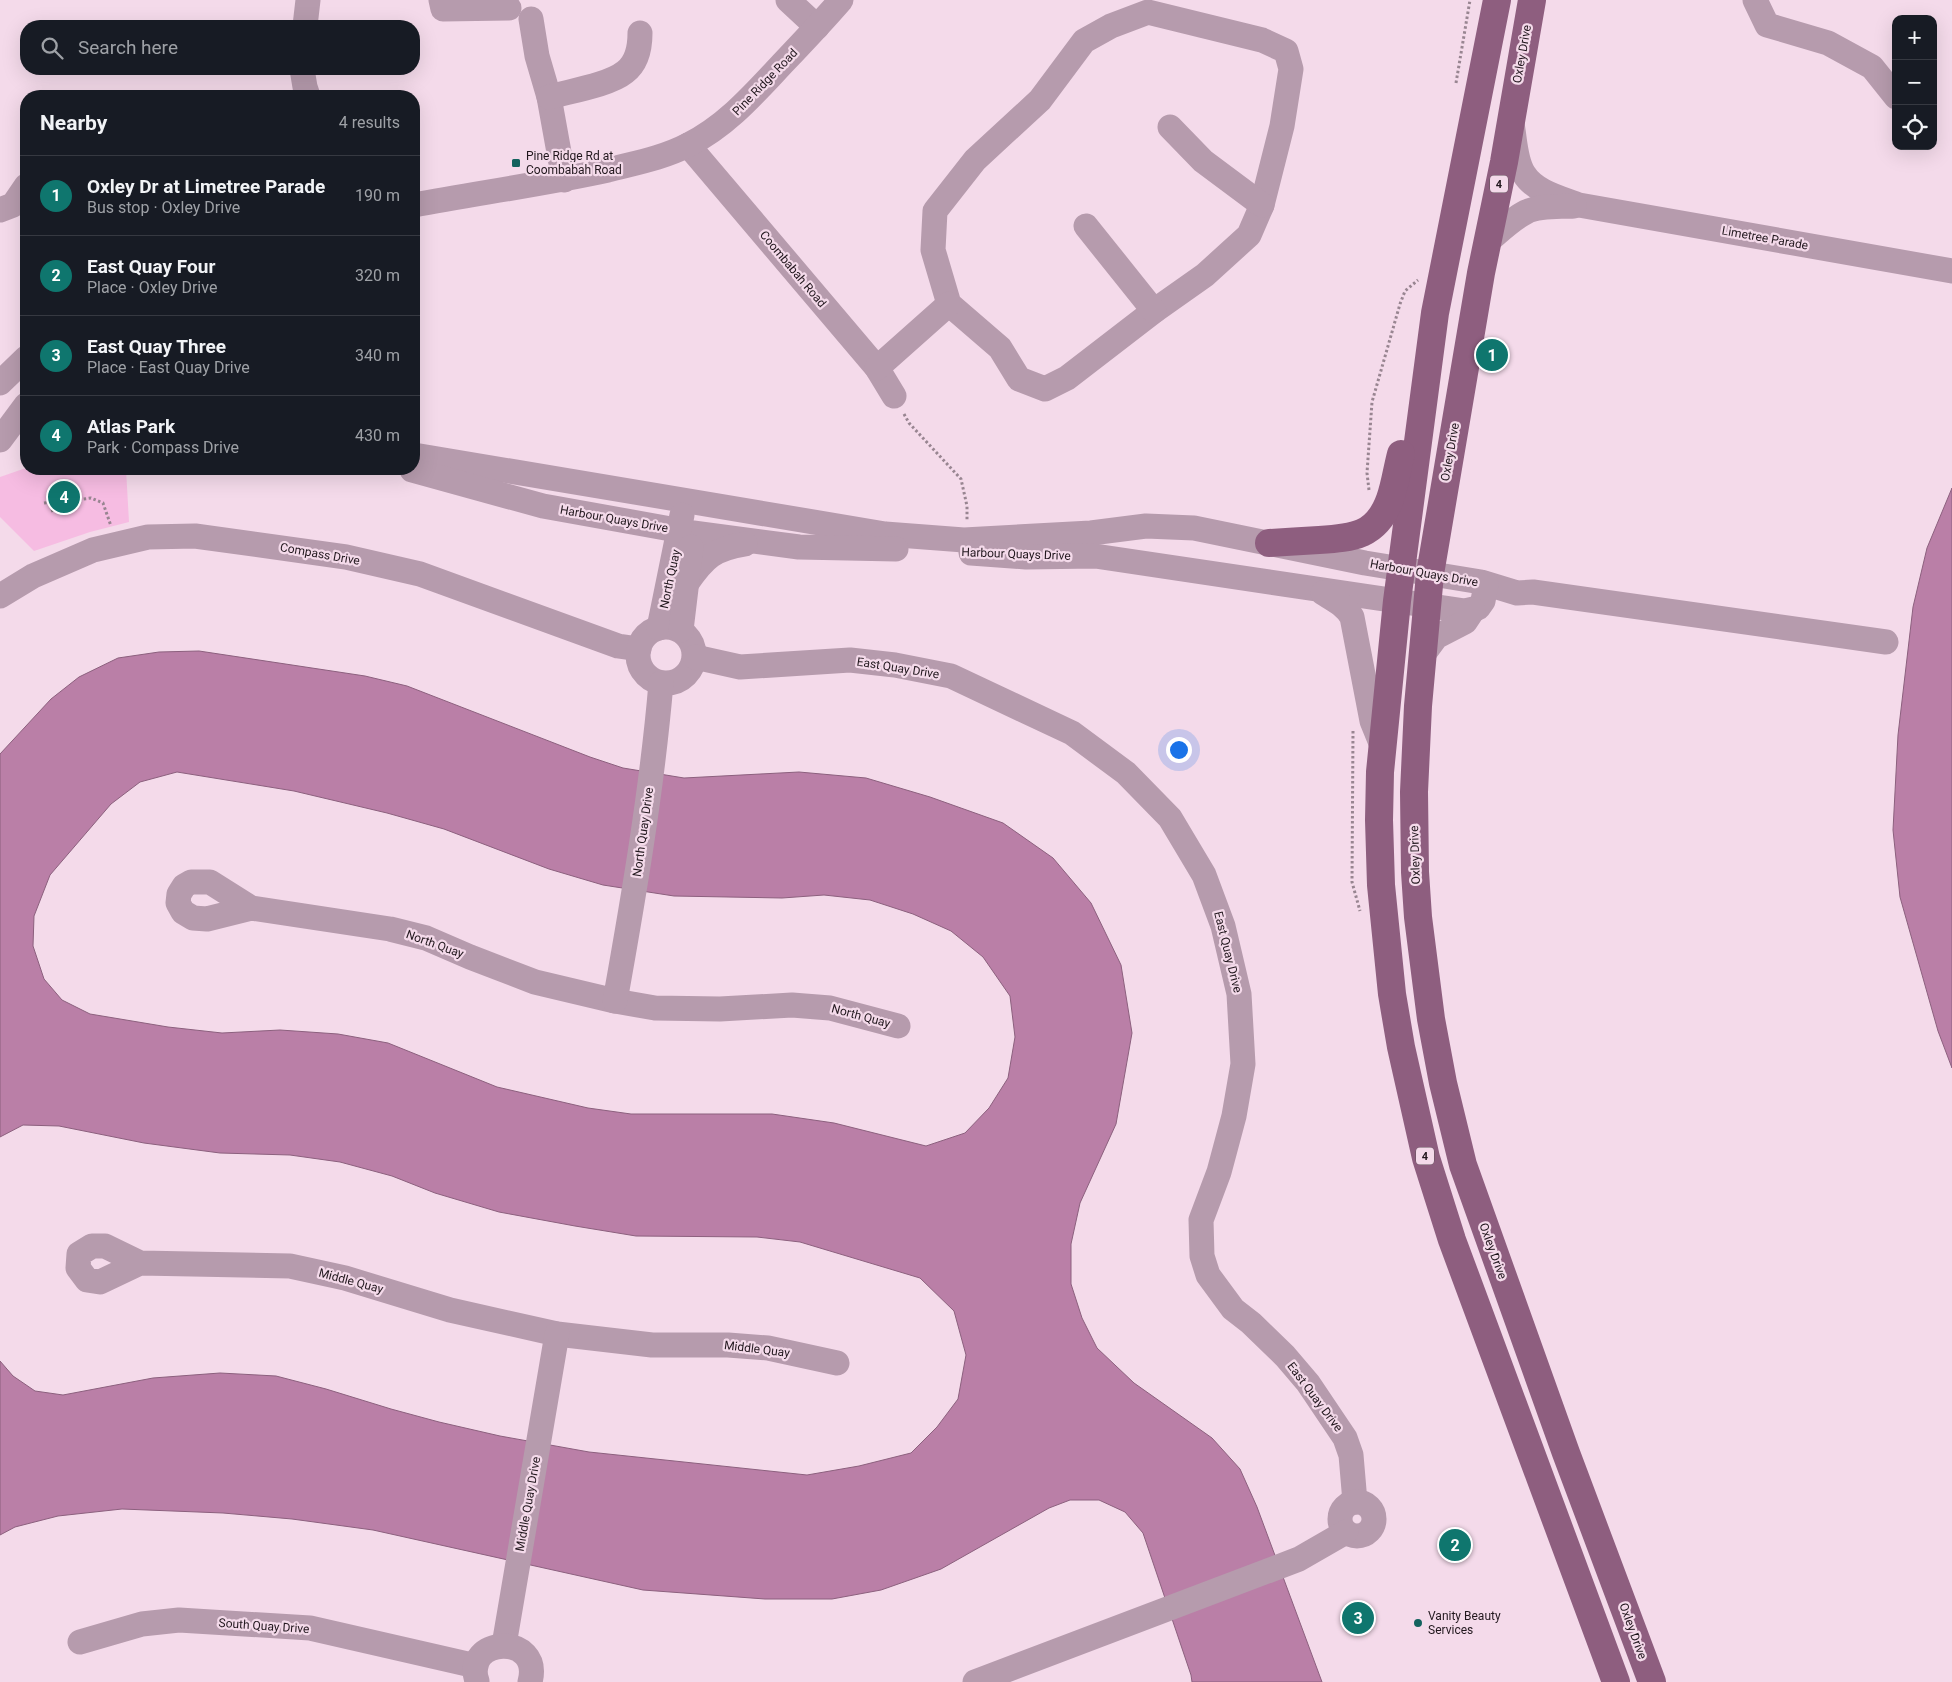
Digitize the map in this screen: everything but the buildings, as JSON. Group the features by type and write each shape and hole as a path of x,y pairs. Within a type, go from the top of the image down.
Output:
{"main road":[{"name":"4","path":"1497,0 1435,313 1397,600 1382,748 1379,840 1381,885 1388,959 1401,1047 1426,1158 1452,1240 1616,1682"},
{"name":"Oxley Drive","path":"1532,0 1504,162 1487,242 1430,574 1422,656 1414,792 1415,872 1422,959 1431,1019 1443,1082 1463,1165 1652,1682"},
{"path":"1269,543 1353,537 1364,533 1380,519 1390,499 1435,313"}],"street":[{"path":"306,20 308,0"},
{"path":"441,0 442,9 522,7 550,96 564,180"},
{"path":"788,0 817,26"},
{"name":"Pine Ridge Road","path":"420,204 564,180 669,154 688,145 721,124 744,106 841,0"},
{"path":"1755,0 1767,25 1828,43 1872,67 1892,92"},
{"path":"1148,12 1262,40 1286,51 1291,69 1285,107 1262,205 1249,235 1205,275 1066,378 1045,389 1019,378 1000,348 950,304 933,250 936,211 975,160 1040,100 1084,42 1111,26 1148,12"},
{"path":"550,96 610,80 626,72 636,58 640,48 640,33"},
{"path":"303,75 307,90"},
{"name":"Limetree Parade","path":"1511,118 1520,167 1524,175 1541,189 1579,206"},
{"path":"1170,127 1203,161 1262,205"},
{"name":"Coombabah Road","path":"688,145 877,368 894,396"},
{"path":"0,210 13,205 20,195"},
{"name":"Limetree Parade","path":"1487,242 1527,212 1547,207 1579,206 1952,271"},
{"path":"1086,226 1154,311"},
{"path":"877,368 950,304"},
{"path":"0,383 20,364"},
{"path":"0,393 20,402"},
{"path":"0,421 20,409"},
{"path":"0,441 20,413"},
{"path":"0,441 20,437"},
{"name":"Harbour Quays Drive","path":"420,457 885,534 964,540 1091,534 1146,526 1194,528 1486,584 1483,601 1478,608 1465,611 1095,556 1026,557 889,548 799,547 687,531 544,506 420,473"},
{"name":"North Quay","path":"670,629 691,501"},
{"path":"639,523 646,529 664,554 667,569 677,585 714,552 729,546 758,542"},
{"name":"Compass Drive","path":"0,596 33,576 93,550 148,537 195,536 346,557 420,574 618,646 639,649"},
{"path":"1486,584 1517,593 1533,592 1886,642"},
{"path":"1318,590 1348,610 1352,617 1372,721 1382,748"},
{"path":"1422,656 1436,637 1465,622 1472,610"},
{"path":"670,629 690,639 695,651 695,657 687,675 670,683 660,682 650,678 643,670 638,660 639,649 646,635 670,629"},
{"name":"East Quay Drive","path":"695,657 740,667 850,660 895,665 951,676 1072,733 1126,773 1170,818 1204,876 1223,926 1239,994 1243,1064 1234,1116 1219,1172 1201,1220 1202,1256 1208,1275 1228,1303 1285,1356 1308,1383 1345,1438 1351,1455 1355,1502 1346,1506 1340,1514 1340,1524 1346,1532 1299,1559 975,1682"},
{"name":"North Quay Drive","path":"615,1000 631,912 655,751 660,682"},
{"name":"North Quay","path":"251,908 390,929 426,938 470,958 535,982 655,1008 720,1009 792,1005 830,1008 898,1026"},
{"name":"Middle Quay","path":"140,1264 290,1266 345,1278 450,1310 557,1334 652,1346 728,1345 768,1348 837,1363"},
{"name":"Middle Quay Drive","path":"504,1645 557,1334"},
{"name":"South Quay Drive","path":"80,1642 142,1624 178,1620 310,1628 476,1674"},
{"path":"476,1674 485,1652 494,1647 504,1645 514,1647 525,1655 530,1663 533,1682"}],"path":[{"path":"894,396 909,423 961,479 967,506 967,527"},
{"path":"51,511 77,500 91,498 103,503 112,529"},
{"path":"44,503 51,502 56,509"}],"shaded area":[{"path":"20,470 20,475 126,475 129,522 90,532 34,551 0,517 0,477"},
{"path":"1952,488 1952,1068 1938,1031 1900,897 1893,830 1898,735 1913,607 1927,548"},
{"path":"199,651 365,676 407,686 623,768 684,778 799,772 866,778 930,797 1003,823 1053,858 1091,903 1121,965 1132,1033 1116,1124 1080,1203 1071,1244 1071,1284 1082,1318 1097,1348 1134,1383 1212,1438 1240,1469 1257,1507 1322,1682 1192,1682 1143,1533 1125,1512 1099,1500 1070,1500 1049,1508 941,1569 881,1590 832,1599 765,1599 643,1590 373,1530 292,1519 223,1513 122,1509 58,1516 15,1527 0,1535 0,1361 13,1376 35,1391 63,1395 153,1378 220,1373 276,1376 439,1422 500,1436 589,1452 807,1475 859,1466 911,1453 937,1427 958,1399 966,1355 954,1311 920,1278 800,1242 757,1237 636,1236 575,1226 499,1212 435,1193 392,1176 340,1162 290,1155 220,1153 144,1143 59,1126 23,1125 0,1137 0,754 51,699 79,677 118,658 159,652","holes":["177,772 294,791 387,813 444,829 549,869 603,885 674,896 782,898 824,895 870,900 913,914 951,931 983,957 1010,996 1015,1037 1008,1078 989,1108 965,1133 926,1146 834,1123 772,1114 631,1114 588,1108 497,1087 388,1043 338,1034 280,1030 222,1033 168,1027 90,1014 62,1000 44,979 33,946 34,916 50,875 111,804 140,782"]}],"place":[{"name":"Pine Ridge Rd at Coombabah Road","path":"516,163"},
{"name":"Oxley Dr at Limetree Parade","path":"1492,355"},
{"name":"Atlas Park","path":"64,497"},
{"name":"East Quay Four","path":"1455,1545"},
{"name":"East Quay Three","path":"1358,1618"},
{"name":"Vanity Beauty Services","path":"1418,1623"}]}
